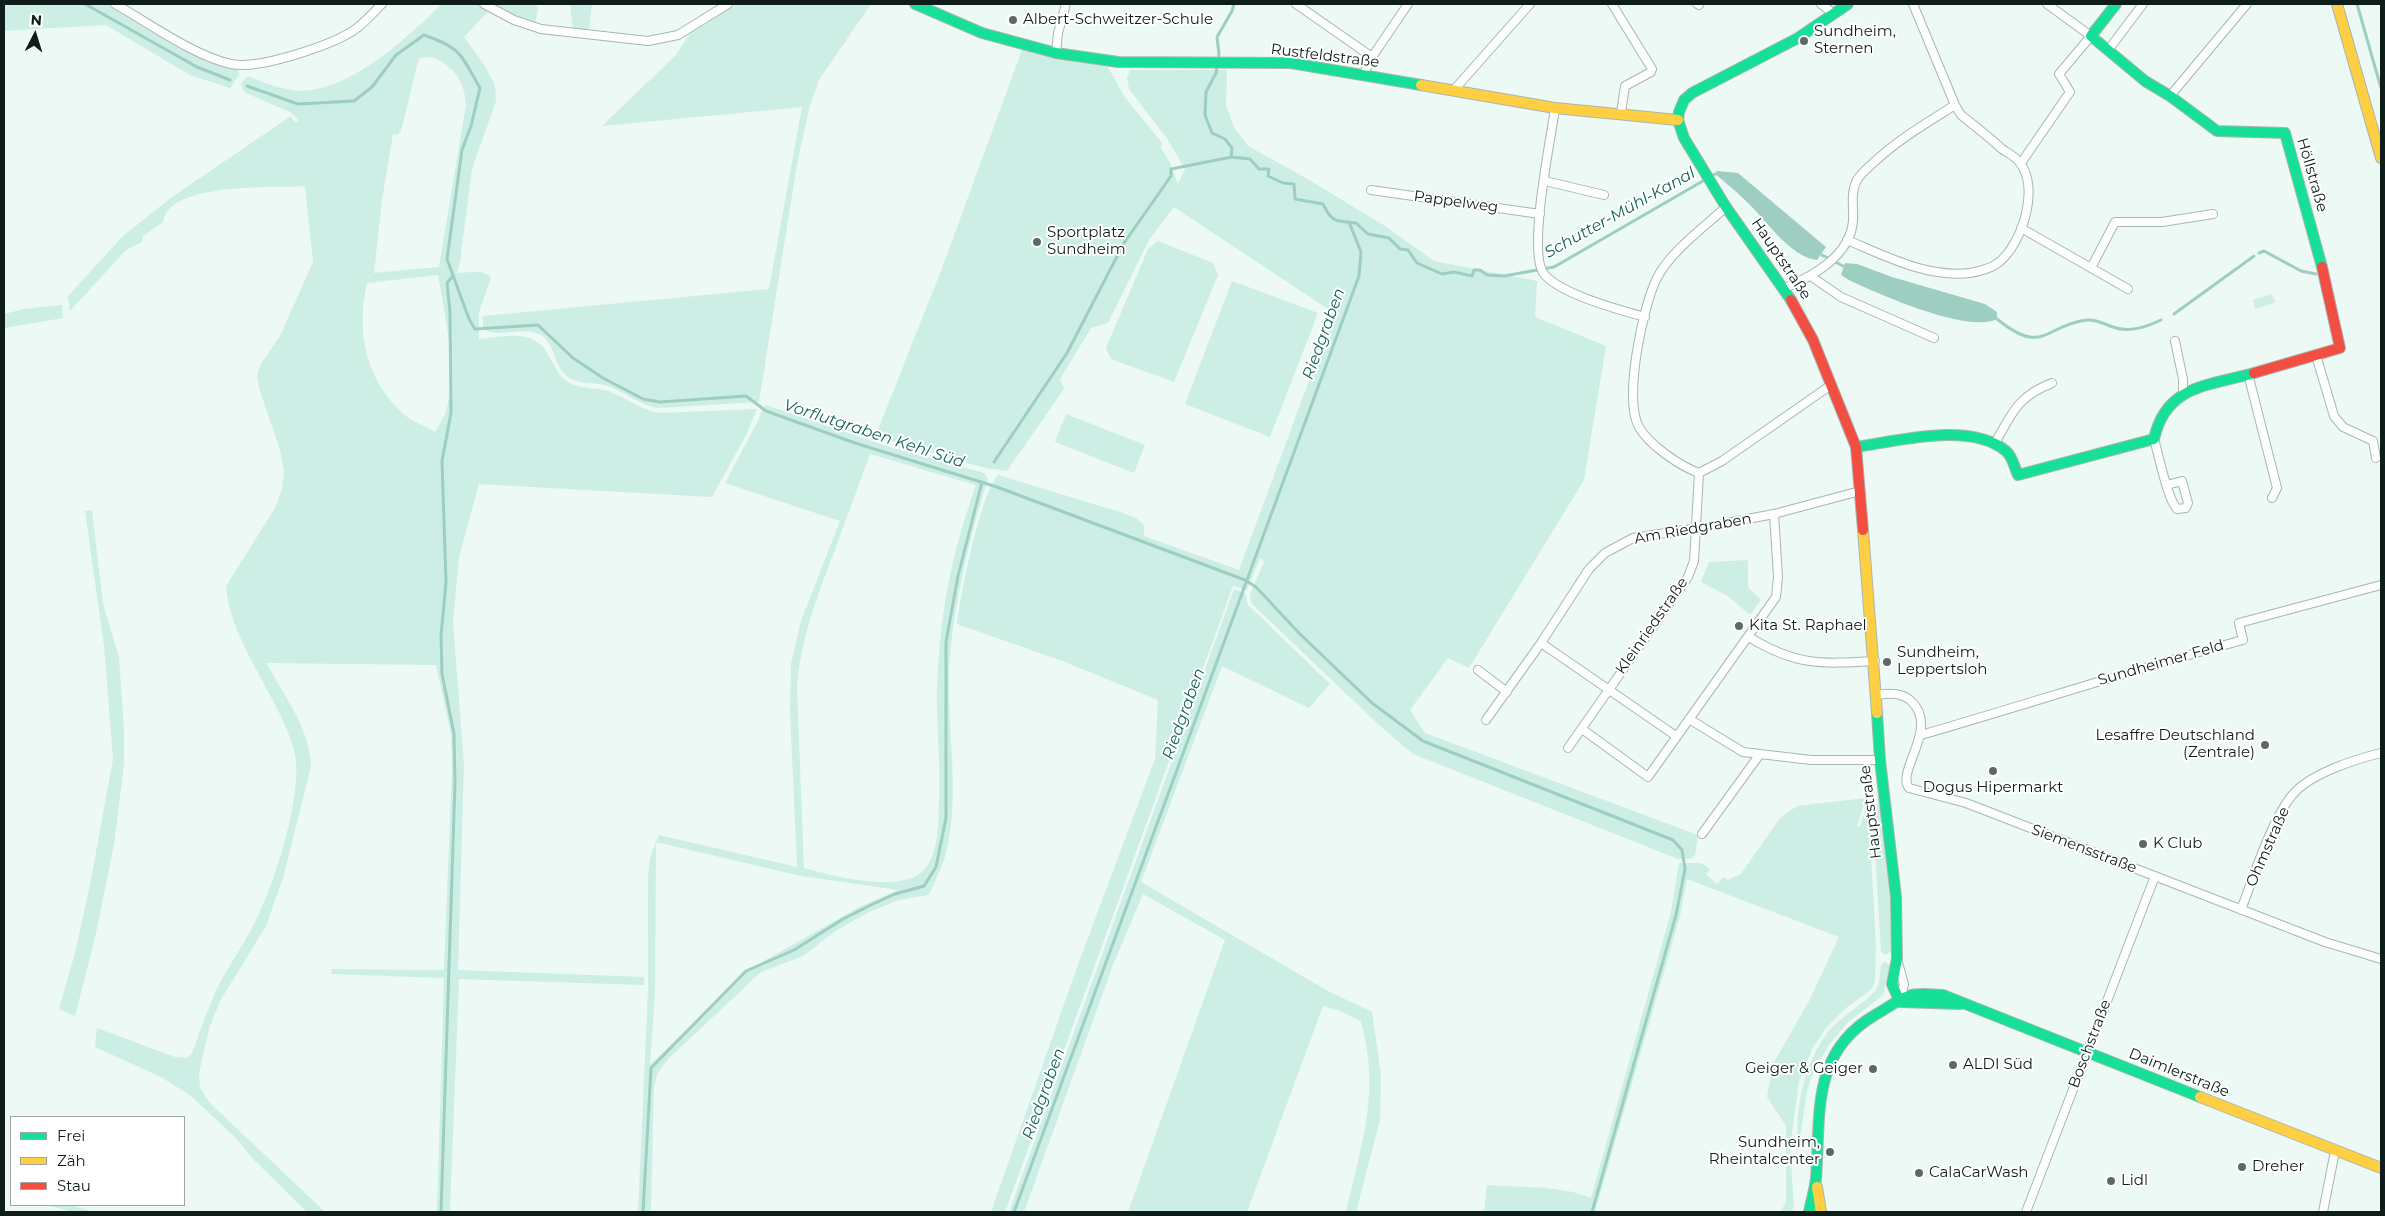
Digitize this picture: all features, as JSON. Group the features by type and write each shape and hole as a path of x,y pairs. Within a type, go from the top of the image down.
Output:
{"street":[{"path":"115,4 206,56 230,64 248,67 332,42 358,28 382,4"},
{"path":"484,4 514,20 542,29 648,41 678,35 728,4"},
{"name":"Rustfeldstraße","path":"915,4 982,33 1056,53 1118,62 1212,61 1291,63 1555,108 1678,120"},
{"path":"1056,53 1058,33 1066,4"},
{"path":"1296,4 1372,57"},
{"path":"1363,75 1372,57 1408,4"},
{"path":"1453,91 1530,4"},
{"path":"1612,4 1652,69 1651,72 1625,86 1621,113"},
{"path":"1821,4 1834,14"},
{"path":"1678,120 1684,100 1692,93 1798,38 1848,4"},
{"path":"1847,240 1914,267 1931,271 1968,273 1985,270 1999,263 2008,252 2021,228 2029,204 2030,190 2021,164 1961,115 1954,106 1913,4"},
{"name":"Höllstraße","path":"2047,4 2109,49 2145,81 2170,96 2217,131 2285,133 2327,286 2340,348 2316,355"},
{"path":"2021,164 2070,92 2059,74 2116,4"},
{"path":"2109,49 2143,4"},
{"path":"2170,96 2247,4"},
{"path":"2336,4 2381,158"},
{"path":"1785,288 1812,277 1838,253 1847,240 1853,220 1853,190 1860,175 1895,142 1954,106"},
{"path":"1555,108 1540,214 1538,263 1544,275 1560,286 1645,317"},
{"name":"Hauptstraße","path":"1678,120 1684,138 1704,174 1785,288 1813,340 1856,447 1877,695 1880,760 1896,898 1897,959 1892,984 1900,1002"},
{"path":"1545,181 1604,195"},
{"name":"Pappelweg","path":"1371,190 1540,214"},
{"path":"1726,207 1668,262 1657,278 1636,356 1633,388 1634,408 1639,428 1671,459 1699,473 1722,461 1831,385"},
{"path":"2091,268 2115,222 2162,222 2213,214"},
{"path":"2021,228 2128,289"},
{"path":"1812,277 1841,297 1934,338"},
{"path":"2175,341 2183,379 2183,393"},
{"path":"2167,485 2154,439 2157,423 2162,411 2170,401 2183,393 2316,355 2334,416 2343,427 2372,441 2381,437"},
{"path":"2248,374 2277,488 2272,498"},
{"path":"1995,443 2016,406 2032,392 2052,384"},
{"path":"1856,447 1959,436 1995,443 2008,453 2018,475 2154,439"},
{"path":"2372,441 2376,458"},
{"name":"Kleinriedstraße","path":"1568,748 1688,576 1694,561 1699,473"},
{"name":"Am Riedgraben","path":"1486,720 1542,643 1589,569 1605,552 1633,538 1696,529 1774,514 1860,491"},
{"path":"1582,729 1648,777 1776,596 1778,577 1774,514"},
{"name":"Sundheimer Feld","path":"1921,735 2018,707 2133,670 2243,640 2239,622 2381,585"},
{"path":"1748,637 1786,657 1823,664 1874,661"},
{"path":"1542,643 1609,688"},
{"path":"1478,670 1507,692"},
{"name":"Kleinriedstraße","path":"1609,688 1676,736"},
{"name":"Siemensstraße","path":"1877,695 1899,694 1909,698 1920,713 1921,735 1906,778 1909,788 1966,803 2326,942 2381,959"},
{"path":"1689,719 1742,752 1811,760 1880,760"},
{"name":"Ohmstraße","path":"2241,910 2264,849 2283,808 2295,791 2310,781 2344,764 2381,753"},
{"path":"1702,834 1760,754"},
{"name":"Boschstraße","path":"2026,1212 2155,876"},
{"path":"1821,1212 1816,1180 1818,1112 1822,1086 1833,1056 1849,1036 1865,1021 1900,1002"},
{"name":"Daimlerstraße","path":"1900,1002 1967,1005 2381,1168"},
{"path":"2323,1212 2335,1151"},
{"path":"1809,1212 1816,1180"}],"shaded area":[{"path":"4,4 110,4 221,64 238,69 239,75 230,88 190,75 106,25 4,31"},
{"path":"442,4 478,4 488,12 464,37 485,66 495,85 496,101 472,169 457,273 479,272 491,278 479,312 479,339 517,336 534,340 541,345 559,374 568,382 573,385 611,392 652,411 660,413 757,409 746,435 712,497 479,484 459,557 453,622 464,764 458,970 644,977 644,985 459,979 450,1211 487,1212 437,1212 444,978 331,974 332,969 444,970 452,766 451,734 436,665 266,663 301,726 310,752 311,766 283,878 266,926 220,1001 209,1029 199,1073 200,1088 210,1103 325,1212 307,1212 255,1161 235,1137 191,1096 161,1077 95,1047 97,1028 175,1057 187,1058 192,1053 215,993 262,908 286,838 295,789 296,767 294,750 278,709 236,628 229,607 226,586 275,508 282,489 284,471 280,450 259,388 257,375 261,364 280,336 313,262 305,186 224,190 183,200 169,209 163,222 143,236 142,242 126,250 70,311 68,296 123,236 172,197 291,116 294,122 299,121 292,113 244,92 241,83 248,76 264,83 292,90 312,90 333,85 353,75 393,48","holes":["433,57 448,66 457,76 461,82 466,105 439,267 374,273 382,200 393,134 397,135 401,131 419,58","438,275 447,324 451,375 447,408 435,432 402,413 379,384 366,353 363,319 367,283"]},
{"path":"489,4 535,4 538,8 535,24 505,14"},
{"path":"570,4 592,4 589,32 573,29"},
{"path":"736,4 871,4 819,80 810,105 797,164 759,402 658,408 638,401 605,385 577,381 567,376 560,367 548,341 539,334 525,331 496,333 483,329 483,316 769,289 802,107 602,126 675,56 690,34"},
{"path":"1022,50 1064,60 1108,67 1124,96 1162,143 1161,148 1169,161 1178,184 1185,169 1168,140 1129,89 1127,78 1130,70 1227,70 1226,105 1234,127 1248,146 1306,178 1385,226 1434,261 1537,281 1535,317 1606,346 1584,480 1469,668 1448,658 1410,710 1425,733 1698,835 1695,855 1691,859 1678,859 1413,754 1380,726 1251,603 1250,594 1264,562 1260,558 1247,590 1233,586 1005,1212 991,1212 1075,973 1155,759 1158,700 1065,662 957,624 972,546 984,504 998,475 1136,518 1144,525 1144,536 1239,570 1334,313 1174,207 1149,240 1108,323 1091,328 1060,379 1064,389 1007,471 985,468 878,437 877,432 941,271"},
{"path":"1717,171 1738,173 1826,247 1817,260 1797,252 1779,237 1743,198 1715,174"},
{"path":"1158,241 1213,263 1218,275 1174,382 1111,359 1106,348 1148,249"},
{"path":"1845,263 1857,264 1892,277 1985,304 1997,312 1997,319 1984,322 1966,321 1946,317 1901,302 1841,275"},
{"path":"1232,281 1318,313 1270,437 1185,404"},
{"path":"2271,294 2276,302 2255,309 2253,300"},
{"path":"62,305 63,318 4,328 4,314 24,309"},
{"path":"766,405 886,446 984,473 988,479 962,578 950,655 949,701 953,788 950,832 944,859 929,895 898,900 869,912 837,930 803,956 761,972 667,1060 658,1073 654,1085 651,1212 638,1212 648,991 648,875 650,858 656,843 655,993 650,1065 746,971 861,906 898,890 801,876 656,842 659,835 797,867 790,710 791,664 801,621 840,521 725,483 759,419 762,408","holes":["870,454 976,485 953,561 941,635 937,688 938,829 933,856 924,870 913,877 900,881 884,882 866,881 804,868 797,689 801,654 810,620"]},
{"path":"1066,414 1145,445 1134,473 1055,442"},
{"path":"92,510 103,604 119,657 124,729 124,764 114,845 95,938 75,1016 59,1009 75,953 90,885 113,759 104,646 85,511"},
{"path":"1748,560 1748,587 1761,600 1750,615 1728,596 1701,582 1709,562"},
{"path":"1234,589 1245,593 1248,605 1330,684 1309,708 1222,666 1141,882 1328,991 1372,1012 1381,1075 1380,1120 1356,1212 1346,1212 1368,1109 1369,1067 1367,1048 1361,1021 1340,1011 1323,1006 1247,1212 1128,1212 1225,940 1143,894 1113,965 1024,1212 1009,1212"},
{"path":"1878,789 1890,898 1891,951 1886,955 1881,952 1873,817 1878,802"},
{"path":"1874,797 1864,804 1857,826 1860,826 1866,808 1873,803 1869,817 1876,948 1875,981 1872,989 1846,1008 1826,1028 1812,1049 1799,1081 1790,1149 1794,1207 1791,1212 1781,1212 1786,1201 1786,1126 1767,1097 1773,1064 1809,1001 1839,937 1687,879 1680,916 1595,1212 1484,1212 1487,1185 1546,1188 1573,1192 1591,1198 1671,912 1679,863 1701,863 1710,869 1706,874 1717,884 1723,877 1728,880 1741,874 1780,818 1797,806"},
{"path":"1884,962 1890,965 1883,995 1847,1023 1829,1045 1813,1073 1807,1091 1799,1145 1798,1116 1800,1101 1813,1057 1833,1026 1875,991 1879,982 1881,965"},
{"path":"51,1206 74,1206 94,1212 73,1212"}],"waterway":[{"name":"Vorflutgraben Kehl Süd","path":"85,4 197,67 230,80"},
{"name":"Schutter-Mühl-Kanal","path":"1234,4 1217,37 1219,54 1216,73 1206,92 1205,115 1212,133 1225,139 1232,148 1231,157 1250,159 1259,169 1269,169 1268,176 1283,183 1294,184 1295,199 1323,204 1329,215 1335,220 1356,223 1368,234 1389,238 1400,249 1408,250 1417,263 1442,274 1454,272 1472,276 1474,270 1480,270 1487,275 1504,276 1554,267 1715,174"},
{"path":"2357,4 2381,88"},
{"name":"Vorflutgraben Kehl Süd","path":"247,86 298,104 354,101 372,87 396,55 424,35 446,44 464,60 480,88 471,126 462,150 447,259 469,319 475,329 538,325 573,358 603,378 643,399 660,402 746,396 766,411 855,443 997,487 1245,580 1256,587 1299,633 1372,703 1423,741 1673,840 1682,850 1685,869 1676,915 1592,1212"},
{"path":"994,462 1067,353 1124,243 1171,176 1171,169 1232,157"},
{"name":"Riedgraben","path":"1014,1212 1359,276 1361,252 1349,222"},
{"path":"2259,253 2264,251 2301,271 2316,274"},
{"path":"1822,255 1843,266"},
{"path":"2174,314 2254,256"},
{"path":"441,1212 455,783 454,734 442,674 441,636 446,582 442,461 451,413 450,312 447,283 453,276"},
{"path":"1997,319 2025,336 2035,337 2044,336 2061,327 2087,320 2097,321 2119,329 2143,327 2161,320"},
{"path":"643,1212 651,1068 746,971 794,950 843,919 873,904 895,894 924,886 936,867 946,818 946,642 958,576 982,482"}],"traffic: fast":[{"path":"915,4 982,33 1056,53 1118,62 1291,63 1421,85"},
{"path":"1791,300 1726,207 1684,138 1678,120 1679,112 1684,100 1692,93 1798,38 1848,4"},
{"path":"2116,4 2091,36 2145,81 2170,96 2217,131 2285,133 2322,267"},
{"path":"1856,447 1933,436 1954,435 1974,437 1991,442 2006,451 2012,459 2018,475 2154,439 2160,421 2168,408 2179,398 2205,385 2254,373"},
{"path":"1877,713 1880,760 1896,897 1897,959 1892,984 1900,1002"},
{"path":"1809,1212 1816,1178 1823,1087 1829,1067 1839,1048 1854,1030 1875,1015 1913,995 1943,995 2200,1097"},
{"path":"1900,1002 1960,1004"}],"traffic: slow":[{"path":"2337,4 2381,158"},
{"path":"1421,85 1555,108 1678,120"},
{"path":"1863,530 1877,713"},
{"path":"2200,1097 2381,1168"},
{"path":"1817,1187 1821,1212"}],"traffic: jam":[{"path":"2254,373 2340,348 2322,267"},
{"path":"1791,300 1813,340 1856,447 1863,530"}],"place":[{"name":"Albert-Schweitzer-Schule","path":"1013,20"},
{"name":"Sundheim, Sternen","path":"1804,41"},
{"name":"Sportplatz Sundheim","path":"1037,242"},
{"name":"Kita St. Raphael","path":"1739,626"},
{"name":"Sundheim, Leppertsloh","path":"1887,662"},
{"name":"Lesaffre Deutschland (Zentrale)","path":"2265,745"},
{"name":"Dogus Hipermarkt","path":"1993,771"},
{"name":"K Club","path":"2143,844"},
{"name":"ALDI Süd","path":"1953,1065"},
{"name":"Geiger & Geiger","path":"1873,1069"},
{"name":"Sundheim, Rheintalcenter","path":"1830,1152"},
{"name":"Dreher","path":"2242,1167"},
{"name":"CalaCarWash","path":"1919,1173"},
{"name":"Lidl","path":"2111,1181"}]}
